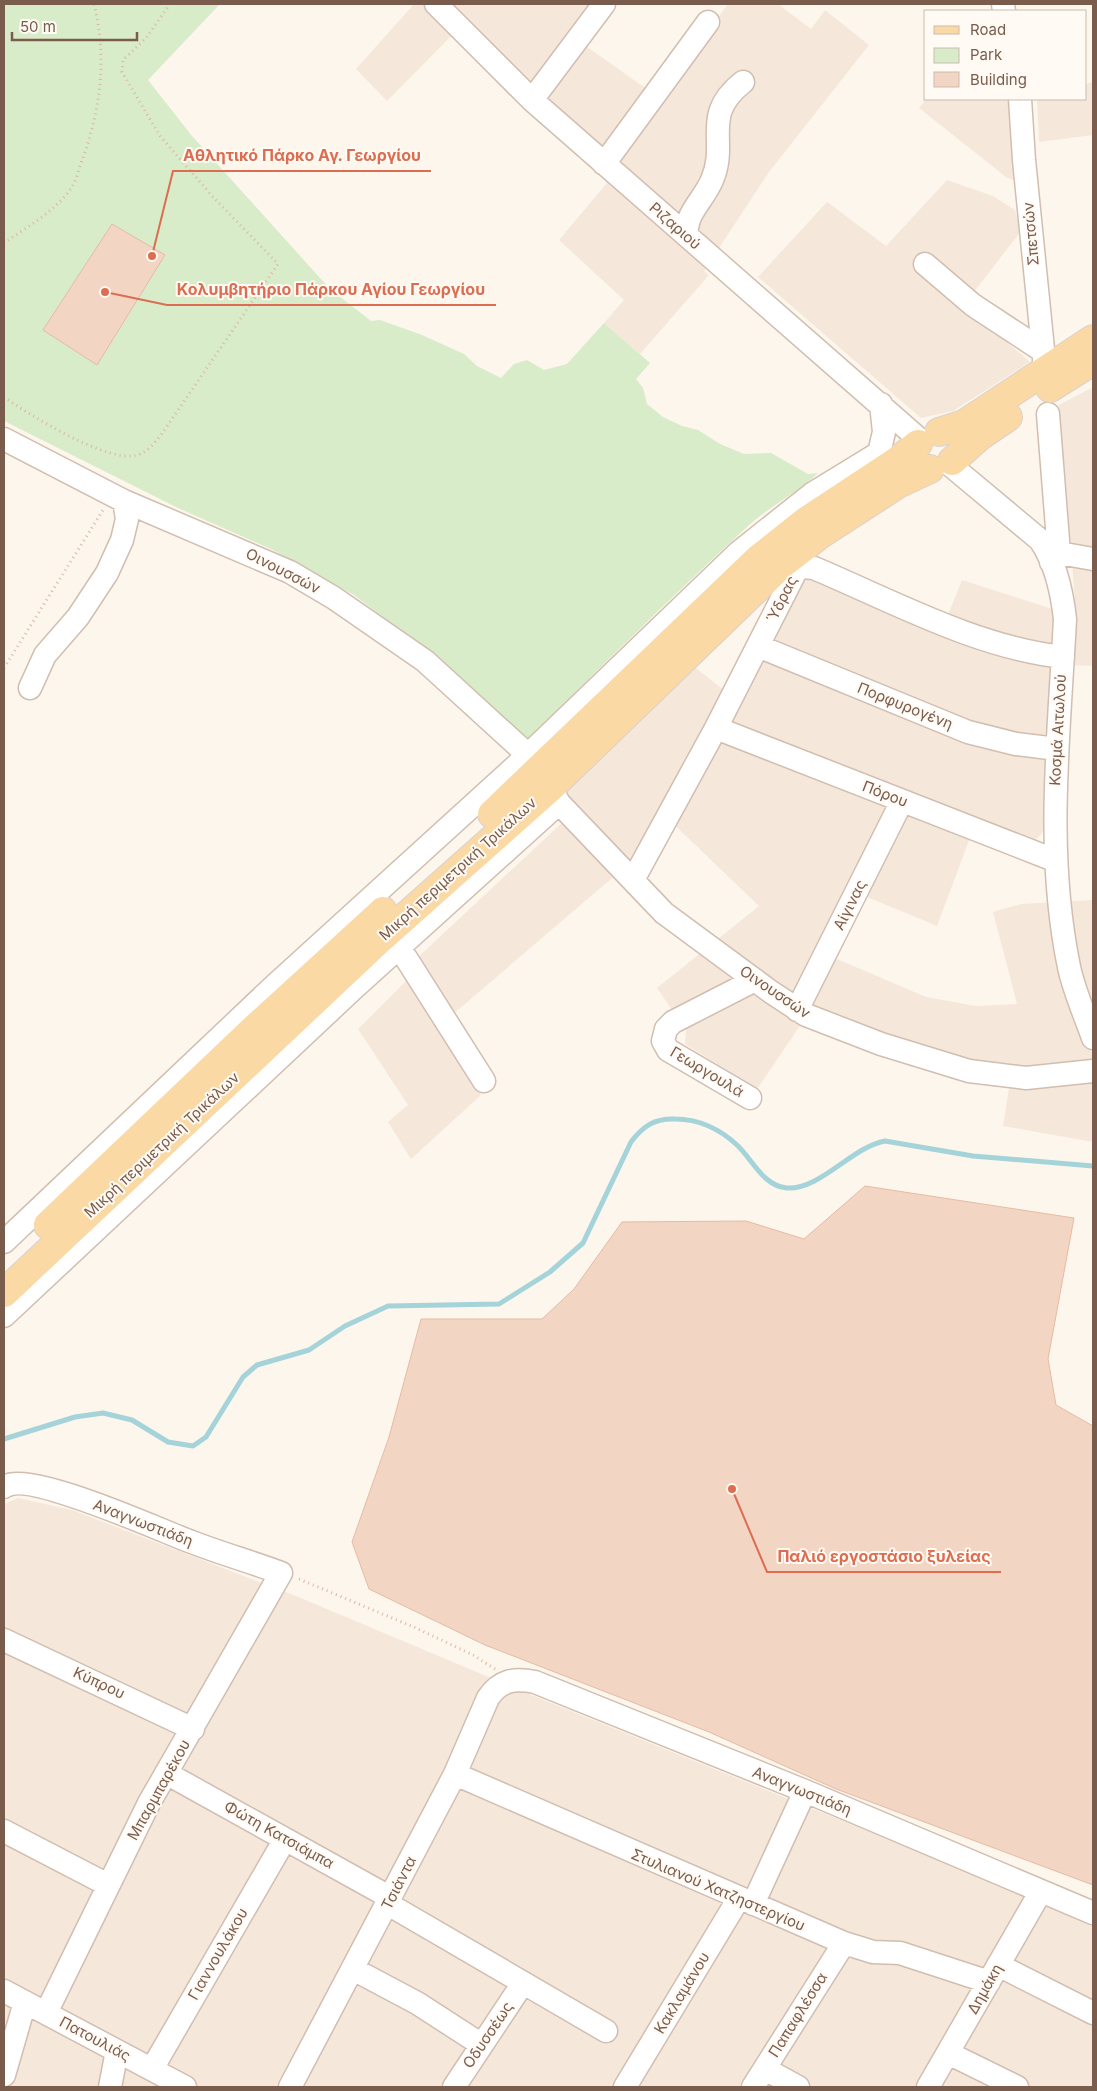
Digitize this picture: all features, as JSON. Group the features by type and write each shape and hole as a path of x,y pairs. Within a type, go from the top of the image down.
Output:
{"main road":[{"name":"Μικρή περιμετρική Τρικάλων","path":"4,1267 255,1028 533,776 752,564 806,521 897,461 926,439 964,424 1044,360 1093,339"},
{"name":"Μικρή περιμετρική Τρικάλων","path":"4,1293 379,940 558,799 790,557 898,484 944,465 980,436 1093,361"},
{"path":"926,439 919,458 944,465"}],"street":[{"name":"Ριζαριού","path":"436,4 532,100 604,164 881,404 926,439"},
{"path":"532,100 604,4"},
{"path":"604,164 708,22"},
{"path":"686,235 690,215 712,180 717,162 718,113 732,90 743,82"},
{"name":"Σπετσών","path":"1020,100 1044,360"},
{"path":"925,264 972,305 1044,360"},
{"path":"4,1242 274,986 528,755 758,535 818,489 875,456 880,450 884,438 881,404"},
{"path":"1048,414 1055,557 1093,559"},
{"name":"Οινουσσών","path":"4,439 118,498 290,572 334,598 405,645 528,755"},
{"name":"Κοσμά Αιτωλού","path":"944,465 1040,540 1055,557 1063,603 1063,657 1057,749 1054,860 1061,922 1070,968 1088,1012 1093,1038"},
{"path":"30,688 45,656 78,617 107,572 122,540 127,519 118,498"},
{"name":"Ύδρας","path":"633,880 716,728 797,569 802,567 814,568 998,644 1035,654 1063,657"},
{"name":"Πορφυρογένη","path":"758,646 968,732 1016,744 1057,749"},
{"name":"Πόρου","path":"716,728 1054,860"},
{"path":"354,1007 406,958 558,799"},
{"path":"4,1316 558,799"},
{"name":"Οινουσσών","path":"558,799 664,912 797,1010 881,1044 969,1071 1026,1078 1093,1071"},
{"name":"Αίγινας","path":"797,1010 902,801"},
{"path":"406,958 484,1081"},
{"name":"Γεωργουλά","path":"750,1098 668,1050 663,1041 666,1029 673,1022 755,980"},
{"name":"Αναγνωστιάδη","path":"4,1487 8,1484 34,1485 77,1497 183,1539 281,1573"},
{"name":"Μπαρμπαρέκου","path":"46,2013 108,1885 166,1773 281,1573"},
{"name":"Κύπρου","path":"4,1640 193,1729"},
{"name":"Αναγνωστιάδη","path":"507,1681 522,1679 535,1682 804,1791 1093,1913"},
{"name":"Τσιάντα","path":"290,2087 390,1901 455,1774 488,1698 500,1684 507,1681"},
{"name":"Φώτη Κατσιάμπα","path":"166,1773 285,1839 606,2031"},
{"name":"Στυλιανού Χατζηστεργίου","path":"455,1774 844,1943 873,1952 900,1953 994,1974 1093,2014"},
{"name":"Κακλαμάνου","path":"626,2087 746,1901 804,1791"},
{"path":"4,1831 108,1885"},
{"name":"Γιαννουλάκου","path":"152,2069 285,1839"},
{"name":"Δημάκη","path":"928,2087 1041,1891"},
{"name":"Παπαφλέσσα","path":"759,2078 844,1943"},
{"path":"353,1969 417,2004 482,2045"},
{"name":"Οδυσσέως","path":"454,2087 523,1983"},
{"name":"Πατουλιάς","path":"4,1991 185,2087"},
{"path":"4,2074 25,2002"},
{"path":"110,2087 117,2051"},
{"path":"948,2053 1017,2087"},
{"path":"759,2078 798,2087"}],"path":[{"path":"4,243 43,216 72,187 95,125 102,82 100,47 94,4"},
{"path":"4,397 31,416 82,442 116,454 135,456 148,450 160,436 278,264 214,198 160,136 122,72 123,60 146,38 170,4"},
{"path":"4,668 81,547 118,498"},
{"path":"281,1573 362,1605 462,1649 490,1665 507,1681"}],"shaded area":[{"path":"414,4 598,4 573,37 658,97 728,4 778,4 811,29 825,10 869,45 769,172 704,271 709,275 640,354 604,323 624,300 559,240 622,165 513,66 467,20 387,101 356,69"},
{"path":"1093,82 1093,135 1039,142 1037,100 1087,100 1087,84"},
{"path":"925,100 1008,100 1016,181 1006,177 919,108"},
{"path":"947,180 993,196 1015,210 1021,231 964,305 1030,362 953,411 921,418 758,277 827,202 886,246"},
{"path":"1093,387 1093,666 1053,664 1046,827 1038,838 1030,842 976,822 937,926 848,889 816,950 926,997 976,1006 1017,1004 993,912 1021,904 1093,900 1093,1006 1075,1007 1093,1056 1093,1142 1003,1126 1012,1069 973,1064 804,1020 757,1089 685,1044 686,1030 657,988 759,906 663,814 639,855 438,1027 481,1095 411,1159 388,1122 408,1105 358,1029 419,968 415,960 579,807 564,792 692,665 739,702 806,575 941,632 962,580 1074,616 1075,600 1059,405"},
{"path":"18,1498 72,1510 296,1596 534,1696 912,1849 1093,1926 1093,2087 4,2087 4,1504"}],"green space":[{"path":"4,4 220,4 148,80 192,136 329,288 371,321 380,320 422,335 464,354 477,366 501,378 514,364 527,360 544,370 567,364 604,323 650,363 636,379 643,388 647,404 663,417 682,426 698,430 720,444 744,454 771,453 808,474 818,473 748,526 664,605 527,740 442,662 354,595 271,549 178,508 4,421"}],"building":[{"path":"112,224 165,255 97,365 43,330"},
{"path":"865,1186 1074,1218 1048,1359 1056,1405 1093,1426 1093,1885 836,1789 709,1732 485,1645 369,1589 352,1542 389,1437 421,1319 542,1319 574,1289 622,1222 746,1221 804,1239"}],"waterway":[{"path":"4,1439 75,1417 103,1413 132,1420 168,1442 193,1446 206,1437 243,1377 257,1365 309,1350 345,1326 388,1306 499,1304 550,1272 583,1243 631,1142 645,1127 661,1120 684,1119 716,1130 737,1145 771,1183 787,1188 799,1187 812,1182 860,1151 885,1141 973,1156 1093,1166"}],"place":[{"name":"Αθλητικό Πάρκο Αγ. Γεωργίου","path":"152,256"},
{"name":"Κολυμβητήριο Πάρκου Αγίου Γεωργίου","path":"105,292"},
{"name":"Παλιό εργοστάσιο ξυλείας","path":"732,1489"}]}
